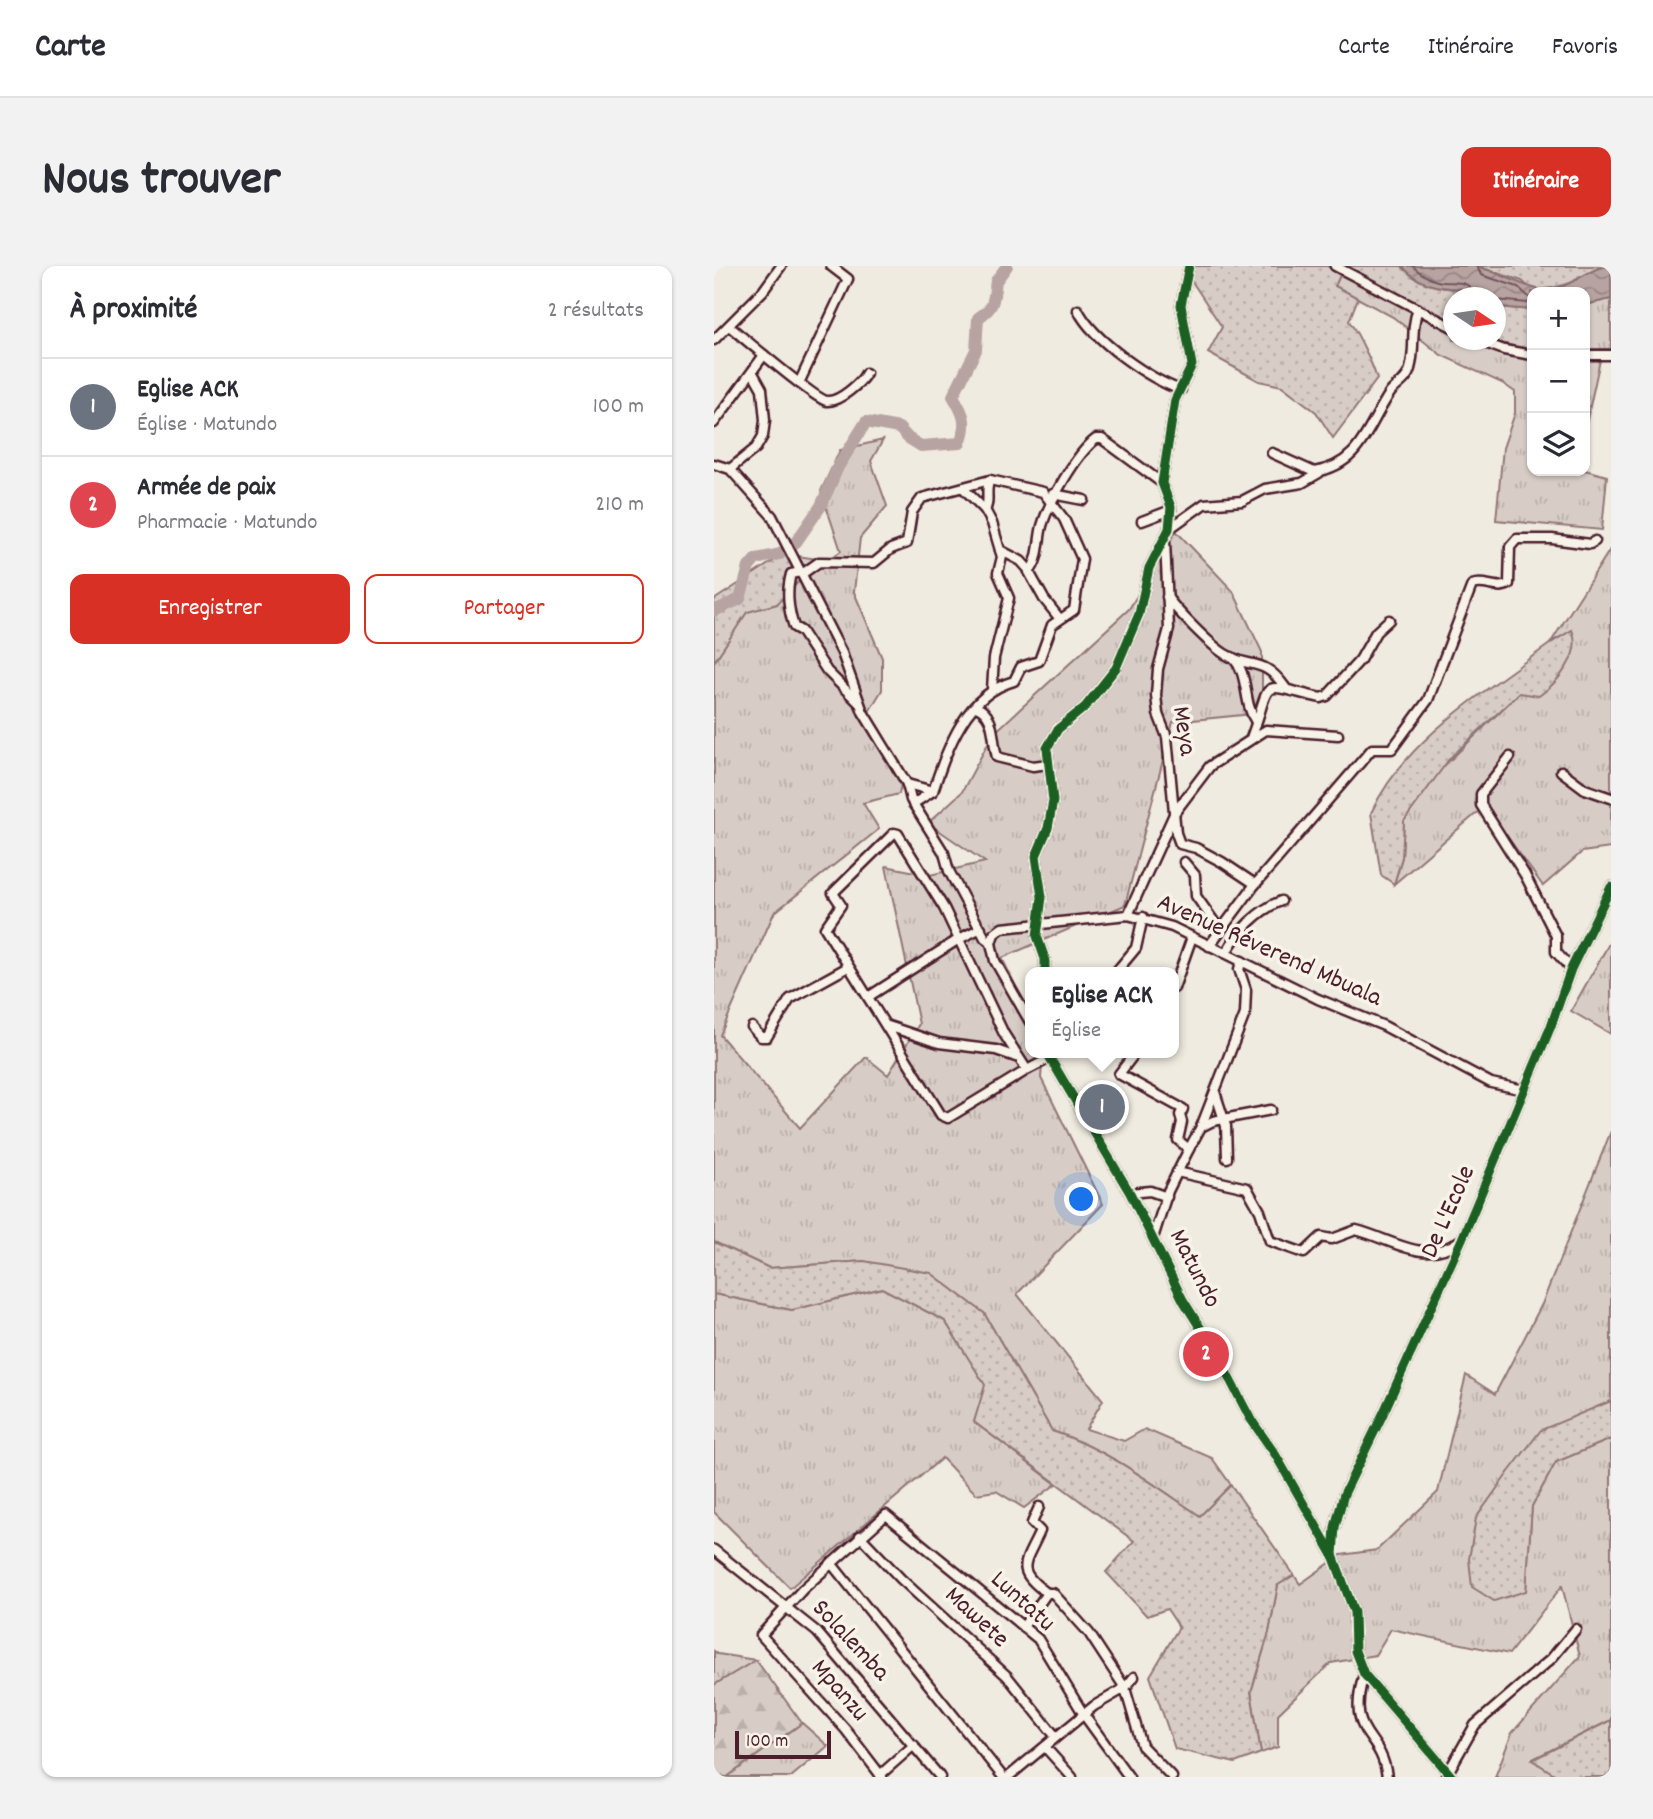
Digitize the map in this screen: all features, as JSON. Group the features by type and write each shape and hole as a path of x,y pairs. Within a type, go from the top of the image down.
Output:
{"street":[{"path":"714,340 763,291 780,266"},
{"path":"800,381 848,279 831,266"},
{"path":"1045,967 1038,941 1042,897 1036,856 1048,828 1053,801 1054,785 1047,748 1052,736 1092,700 1121,659 1139,614 1149,568 1169,529 1171,510 1162,483 1175,400 1192,365 1181,305 1189,266"},
{"path":"1335,266 1443,322"},
{"path":"1169,529 1204,504 1242,501 1265,489 1302,483 1353,456 1393,389 1408,377 1415,347 1413,327 1418,309"},
{"path":"1078,310 1086,327 1104,343 1170,386 1181,390"},
{"path":"729,326 781,370 800,381 816,398 826,401 838,398 866,373"},
{"path":"1504,350 1527,354"},
{"path":"714,423 764,355"},
{"path":"1590,355 1611,355"},
{"path":"730,469 755,448 763,436 765,420 762,389 753,373"},
{"path":"1029,570 1036,563 1042,527 1056,498 1083,452 1096,439 1102,439 1162,483"},
{"path":"1272,453 1302,470 1321,471"},
{"path":"714,464 730,469 772,516 842,653 860,705 907,783 914,804 944,853 955,883 985,938 991,943"},
{"path":"985,510 988,503 986,488 990,480"},
{"path":"860,705 831,676 801,631 794,627 788,602 791,574 801,573 819,562 874,563 891,549 906,543 912,512 922,498 990,480 1043,492 1056,498 1084,500"},
{"path":"963,488 985,510 1000,550 998,573 1009,594 1009,604 994,658 995,676 992,690"},
{"path":"914,804 933,791 955,735 967,713 992,690 1014,681 1021,667 1039,661 1052,625 1071,614 1075,608 1083,565 1056,498"},
{"path":"1142,521 1171,510"},
{"path":"1209,946 1255,884 1372,749 1392,750 1406,733 1428,700 1469,590 1479,582 1501,587 1509,584 1513,543 1524,538 1585,544 1595,541"},
{"name":"Meya","path":"1165,539 1169,629 1158,669 1156,695 1158,713 1167,737 1174,823 1180,844 1196,848 1255,884"},
{"path":"1000,550 1021,561 1029,570 1044,599 1060,619"},
{"path":"1167,597 1188,621 1242,668 1248,706 1256,722"},
{"path":"1250,741 1266,693 1272,688 1285,687 1321,698 1327,696 1360,660 1376,632 1389,620"},
{"path":"1232,657 1270,669 1285,687"},
{"path":"976,707 985,712 989,720 997,757 1033,766 1048,764"},
{"path":"1128,915 1175,812 1210,766 1273,729 1338,735"},
{"path":"1510,757 1481,794 1481,805 1521,868 1556,936 1556,952 1571,969"},
{"path":"1561,771 1585,789 1611,798"},
{"path":"907,783 933,791"},
{"path":"1027,1070 991,1009 959,939 897,832 833,894 841,905 825,928 888,1026 932,1104 948,1118 1027,1070 1045,1058"},
{"path":"1184,862 1195,875 1196,896 1220,930"},
{"name":"De L'Ecole","path":"1333,1555 1335,1527 1344,1494 1462,1239 1571,969 1611,887"},
{"path":"1226,953 1233,940 1259,912 1281,901"},
{"name":"Avenue Réverend Mbuala","path":"982,929 997,930 1039,923 1128,915 1143,917 1384,1026 1491,1083 1524,1090"},
{"path":"1120,967 1136,948 1143,917"},
{"path":"868,997 959,939 982,929"},
{"path":"997,930 991,943 995,961 1025,1013"},
{"path":"1179,974 1192,937"},
{"path":"1154,1235 1177,1172 1215,1092 1248,1004 1239,969 1242,961"},
{"path":"752,1027 761,1037 767,1037 790,999 848,967"},
{"path":"888,1026 939,1043 996,1050 1019,1059"},
{"name":"Matundo","path":"1051,1058 1154,1235 1183,1300 1333,1555 1354,1612 1355,1651 1364,1674"},
{"path":"1131,1058 1119,1074 1183,1109 1178,1140 1189,1149"},
{"path":"1215,1092 1224,1119 1227,1158"},
{"path":"1200,1128 1224,1119 1271,1110"},
{"path":"1177,1172 1247,1188 1260,1211 1270,1241 1304,1253 1321,1237 1332,1239 1356,1230 1418,1252 1444,1250 1462,1239"},
{"path":"1130,1193 1150,1191 1167,1197"},
{"path":"1039,1507 1032,1522 1040,1531 1026,1556 1024,1566 1029,1579 1047,1593 1052,1592 1077,1618 1125,1688 1142,1746 1172,1777"},
{"name":"Luntatu","path":"860,1536 886,1514 1038,1639 1084,1715 1129,1777"},
{"path":"787,1605 860,1536"},
{"name":"Mawete","path":"860,1536 901,1579 1007,1675 1056,1737"},
{"name":"Solalemba","path":"714,1550 787,1605 817,1632 940,1777"},
{"path":"831,1563 1006,1777 1084,1715 1125,1688 1134,1677"},
{"path":"1023,1627 1047,1593"},
{"name":"Mpanzu","path":"787,1605 761,1635 840,1722 881,1776"},
{"path":"1364,1674 1449,1776 1475,1725 1551,1659 1576,1629"},
{"path":"1364,1674 1357,1696 1359,1724 1381,1756 1387,1777"},
{"path":"881,1776 914,1745"},
{"path":"1045,1747 1072,1777"}],"green space":[{"path":"1195,266 1327,266 1341,273 1335,286 1358,298 1349,321 1365,349 1377,379 1333,438 1316,412 1282,386 1259,381 1208,353 1222,327 1189,277"},
{"path":"1402,266 1422,281 1445,287 1443,319 1345,268"},
{"path":"1476,266 1601,266 1585,276 1554,287 1529,287 1522,281"},
{"path":"1341,273 1443,327 1443,350 1499,350 1527,358 1527,476 1590,476 1590,471 1607,476 1602,530 1496,520 1503,448 1515,413 1515,392 1502,383 1441,355 1393,317 1335,286"},
{"path":"1611,299 1611,349 1590,349 1590,304"},
{"path":"1506,308 1527,310 1527,350 1506,344"},
{"path":"1590,360 1600,360 1590,406"},
{"path":"883,440 871,461 887,506 860,538 854,592 882,658 882,690 864,720 901,784 899,794 863,803 879,829 774,913 720,1035 800,1128 866,1057 888,1075 919,1024 886,866 930,875 985,862 928,823 962,792 993,734 1129,609 1176,531 1233,591 1262,652 1262,713 1173,722 1125,905 1002,958 1025,1005 1025,1058 1043,1058 1041,1078 1103,1204 1017,1294 1103,1400 1086,1429 1124,1441 1145,1429 1212,1458 1231,1485 1200,1516 1111,1457 1052,1431 984,1313 864,1261 769,1268 714,1242 714,662 747,612 777,604 801,579 841,551 821,491 840,450"},
{"path":"1611,548 1611,848 1582,852 1543,886 1485,806 1394,884 1402,857 1404,821 1441,769 1519,693 1572,631 1551,642"},
{"path":"784,554 831,561 801,579 777,604 747,612 714,662 714,600"},
{"path":"1572,630 1574,649 1560,676 1539,696 1519,693 1450,758 1404,821 1402,857 1394,884 1381,875 1371,813 1404,762 1426,739 1475,698"},
{"path":"1611,940 1611,1034 1571,1011"},
{"path":"1611,1131 1611,1401 1586,1413 1508,1473 1526,1591 1532,1506 1556,1462 1611,1439 1611,1720 1533,1759 1559,1777 1495,1777 1512,1733 1580,1656 1562,1586 1509,1654 1391,1629 1375,1655 1331,1663 1278,1714 1278,1747 1261,1753 1251,1692 1269,1632 1278,1585 1294,1575 1300,1584 1341,1555 1377,1550 1438,1492 1466,1375 1495,1394 1542,1304"},
{"path":"714,1242 769,1268 864,1261 931,1273 984,1313 1052,1431 1111,1457 1200,1516 1231,1485 1294,1575 1278,1585 1269,1632 1251,1692 1261,1753 1235,1763 1175,1749 1150,1676 1179,1627 1167,1609 1147,1616 1106,1572 1134,1541 974,1422 985,1385 945,1321 882,1288 792,1310 714,1294"},
{"path":"882,1288 945,1321 986,1385 974,1422 1056,1484 1024,1508 996,1491 976,1494 942,1458 790,1588 714,1512 714,1294 792,1310"},
{"path":"1611,1401 1611,1439 1556,1462 1532,1506 1526,1591 1494,1601 1472,1587 1469,1559 1476,1518 1508,1473 1541,1430"},
{"path":"714,1651 718,1654 756,1660 714,1685"},
{"path":"756,1660 802,1723 727,1777 714,1777 714,1685"},
{"path":"1611,1720 1611,1777 1559,1777 1532,1760"},
{"path":"802,1723 828,1746 791,1777 727,1777"}],"water":[{"path":"1402,266 1474,266 1493,272 1531,287 1527,287 1527,310 1506,308 1506,287 1443,288 1422,281"},
{"path":"1611,266 1611,299 1590,304 1590,287 1561,287 1596,269"}],"waterway":[{"path":"714,611 740,599 749,567 756,559 780,554 796,542 821,506 838,467 866,422 899,428 921,446 960,443 964,419 953,396 976,350 978,318 991,306 996,281 1007,266"}],"cycle path":[{"path":"1045,967 1037,936 1042,897 1036,856 1048,828 1053,801 1047,748 1058,729 1085,707 1116,668 1139,614 1149,568 1169,529 1171,507 1162,483 1175,400 1192,365 1181,305 1189,266"},
{"path":"1333,1555 1335,1527 1344,1494 1462,1239 1551,1026 1571,969 1611,887"},
{"path":"1050,1058 1130,1193 1183,1300 1216,1353 1250,1418 1275,1454 1333,1555 1354,1612 1355,1651 1364,1674 1452,1777"}],"place":[{"name":"Eglise ACK","path":"1102,1107"},
{"name":"Armée de paix","path":"1206,1354"}]}
